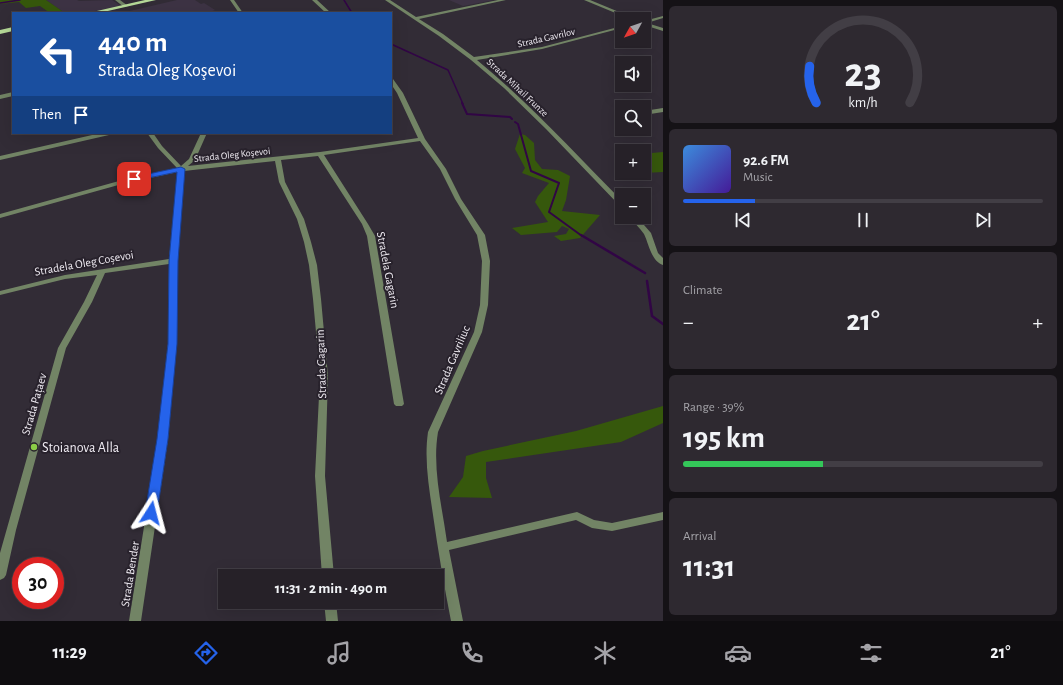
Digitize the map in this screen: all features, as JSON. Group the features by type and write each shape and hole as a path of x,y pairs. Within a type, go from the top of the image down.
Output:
{"main road":[{"path":"96,12 153,0"},
{"path":"0,32 12,29"}],"street":[{"path":"117,0 126,6"},
{"path":"232,0 240,12"},
{"path":"314,0 328,12"},
{"name":"Strada Mihail Frunze","path":"388,0 418,18 473,59 506,87 615,198"},
{"path":"418,18 504,0"},
{"path":"586,0 616,12"},
{"path":"651,20 663,17"},
{"path":"651,25 663,30"},
{"name":"Strada Gavrilov","path":"473,59 542,48 615,29"},
{"name":"Strada Gavriliuc","path":"392,81 400,93 422,139 443,169 458,199 481,235 486,261 484,305 478,332 433,432 430,445 442,547 457,621"},
{"path":"0,97 12,94"},
{"path":"651,112 663,110"},
{"path":"0,158 105,134"},
{"path":"151,134 160,147 181,169 192,160 204,134"},
{"name":"Strada Oleg Koşevoi","path":"0,216 121,182 181,169 320,154 422,139"},
{"name":"Stradela Gagarin","path":"320,154 365,224 371,236 399,404"},
{"name":"Strada Gagarin","path":"278,159 278,174 282,187 297,211 307,239 316,294 324,375 320,475 321,511 327,569"},
{"name":"Strada Bender","path":"135,621 164,424 172,344 173,261 181,169"},
{"path":"639,224 647,233 655,253 663,263"},
{"name":"Stradela Oleg Coșevoi","path":"0,293 65,277 173,261"},
{"name":"Strada Pațaev","path":"0,575 62,348 88,302 102,271"},
{"path":"442,547 578,516 592,524 612,527 663,516"},
{"path":"331,609 332,621"}],"shaded area":[{"path":"46,0 112,0 121,6 89,12 64,12"},
{"path":"177,0 195,0 201,4 204,3 215,10 210,12 125,12"},
{"path":"449,0 494,0 463,6"}],"green space":[{"path":"0,0 46,0 64,12 49,12 40,6 26,8 19,2 0,4"},
{"path":"520,134 525,135 534,143 535,160 542,169 558,170 570,176 566,200 562,211 600,215 580,238 561,241 554,236 566,234 569,229 562,226 557,232 521,235 512,228 548,222 535,202 549,183 522,173 525,168 515,149"},
{"path":"663,152 663,172 651,173 651,153"},
{"path":"663,406 663,423 621,442 486,462 486,478 492,498 449,497 463,477 466,456 576,431"}],"waterway":[{"path":"0,3 20,0"},
{"path":"344,0 351,12"},
{"path":"392,44 448,70 463,104"},
{"path":"462,103 467,114 510,117 512,119"},
{"path":"515,122 518,124 531,171 559,183 549,212 582,236"},
{"path":"581,235 645,273"},
{"path":"647,281 652,316 663,324"}],"place":[{"name":"Stoianova Alla","path":"34,447"}],"route":[{"path":"134,179 181,169 181,184 176,219 173,261 172,344 163,439 151,513"}]}
